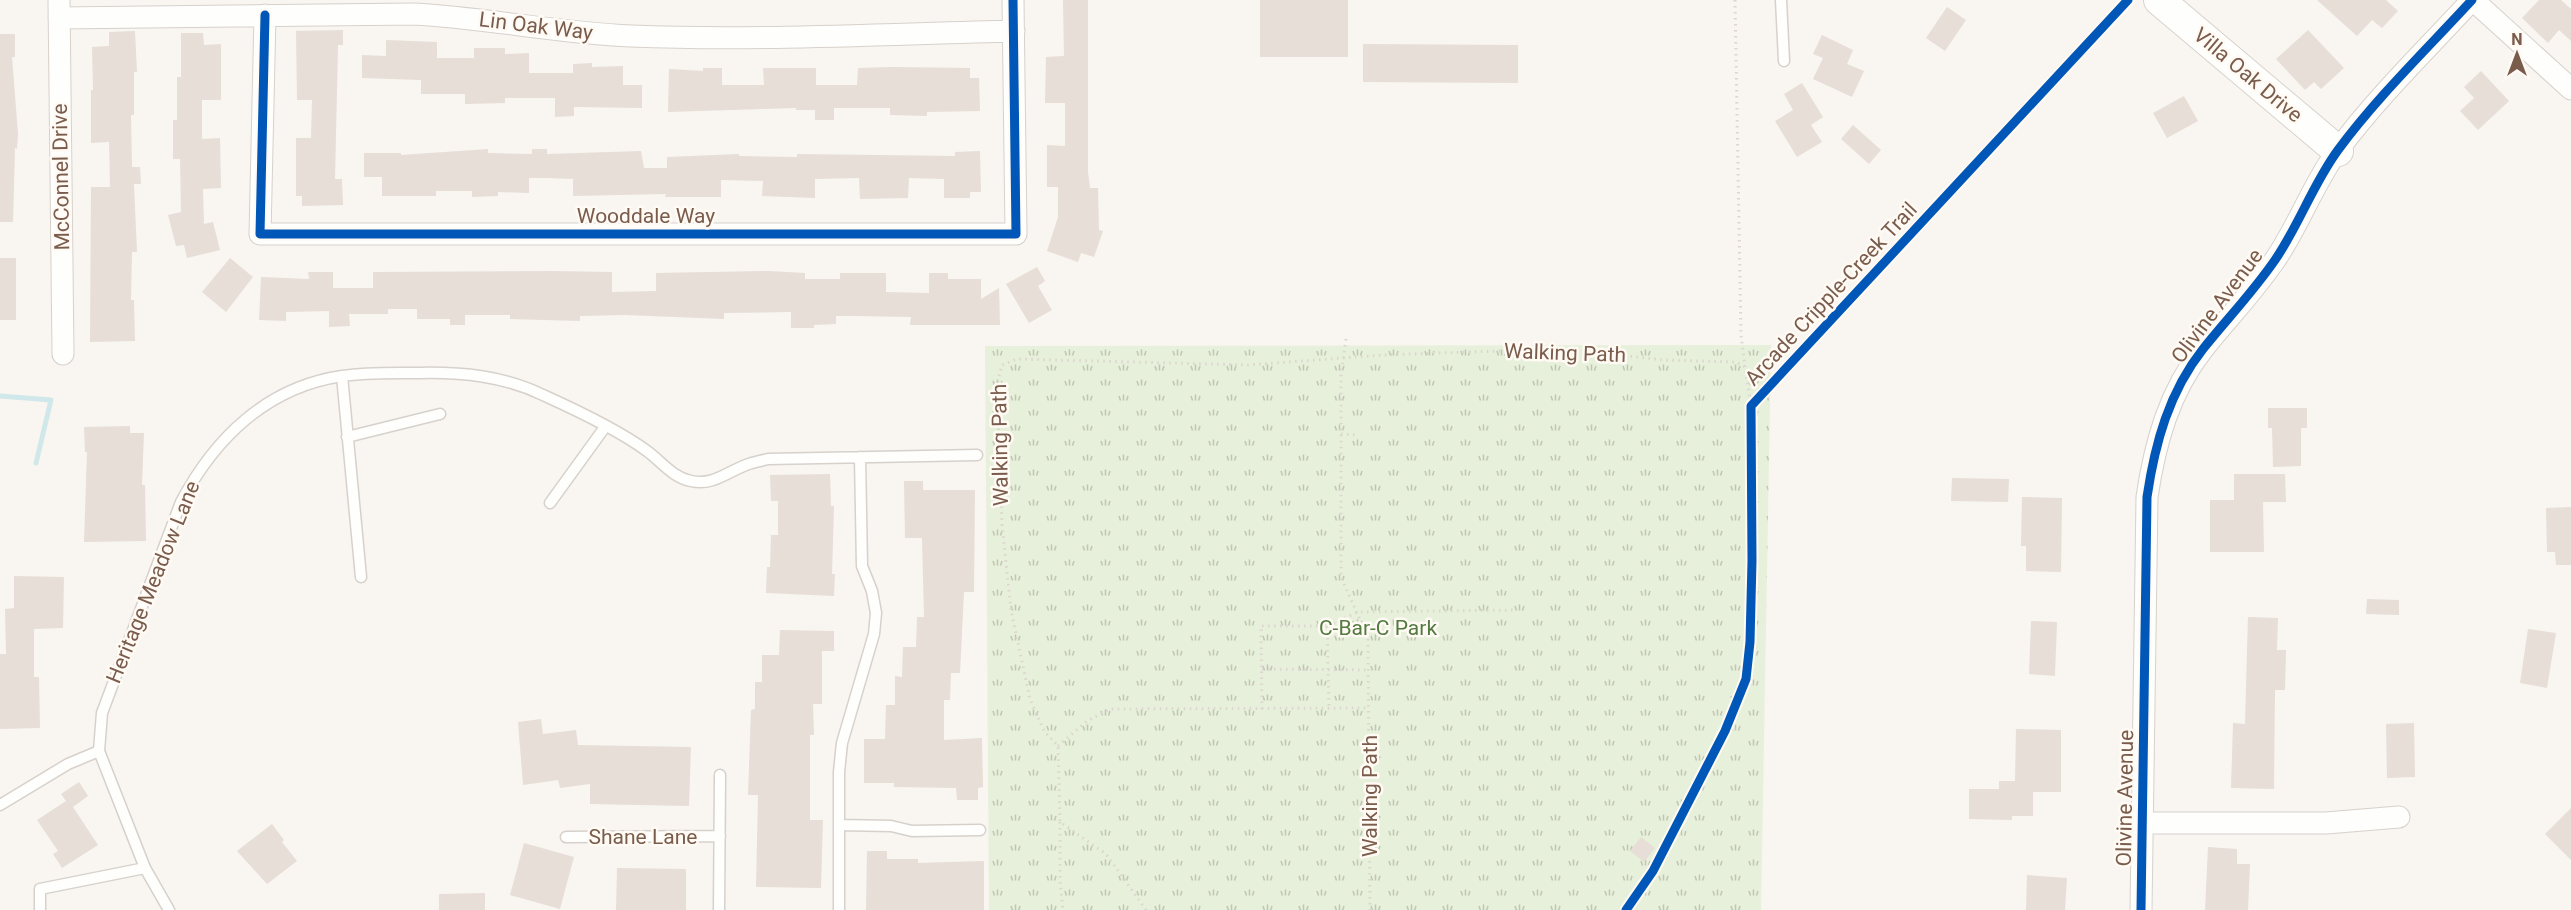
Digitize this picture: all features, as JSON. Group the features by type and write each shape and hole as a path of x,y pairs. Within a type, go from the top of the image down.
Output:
{"street":[{"name":"Wooddale Way","path":"265,15 260,234 1016,234 1013,0"},
{"name":"Villa Oak Drive","path":"2159,0 2338,151"},
{"name":"Olivine Avenue","path":"2141,910 2147,497 2153,454 2166,413 2178,387 2202,351 2252,293 2276,258 2314,188 2338,151 2367,113 2473,0"},
{"path":"2473,0 2571,89"},
{"name":"Lin Oak Way","path":"59,9 265,15 414,14 460,17 578,32 697,38 1014,31"},
{"name":"McConnel Drive","path":"59,9 63,354"},
{"path":"2142,823 2326,823 2399,817"}],"lane":[{"path":"1781,0 1784,61"},
{"name":"Heritage Meadow Lane","path":"169,910 145,868 99,751 102,713 181,502 197,473 217,446 241,422 268,403 302,387 342,376 371,373 456,372 485,376 514,383 542,394 646,451 672,473 692,482 709,482 745,465 768,459 977,455"},
{"path":"342,376 361,577"},
{"path":"347,437 440,414"},
{"path":"550,502 605,428"},
{"path":"839,910 839,772 842,743 874,634 876,613 872,591 862,566 860,457"},
{"path":"0,805 68,764 99,751"},
{"path":"719,910 720,775"},
{"path":"840,825 891,826 912,831 980,830"},
{"name":"Shane Lane","path":"566,837 720,836"},
{"path":"40,910 40,889 145,868"}],"path":[{"path":"1736,0 1741,335 1751,406"},
{"path":"1344,358 1346,339"},
{"path":"1341,434 1357,435"},
{"path":"1262,709 1262,626 1327,626 1358,612 1517,610"},
{"path":"1327,626 1329,708"},
{"path":"1262,669 1368,670"},
{"path":"1063,910 1060,881 1058,746 1087,721 1110,709 1369,708"},
{"path":"1060,822 1106,854 1146,910"}],"green space":[{"name":"C-Bar-C Park","path":"1771,345 1761,910 989,910 985,346"}],"building":[{"path":"1063,0 1088,0 1088,172 1090,188 1098,188 1099,230 1103,231 1094,257 1081,253 1078,262 1047,251 1058,217 1058,187 1047,187 1047,145 1065,146 1065,103 1045,103 1046,57 1064,56"},
{"path":"1260,0 1348,0 1348,57 1260,57"},
{"path":"2317,0 2386,0 2398,11 2382,28 2372,20 2357,36"},
{"path":"2539,0 2561,0 2571,9 2571,41 2559,30 2548,43 2522,18"},
{"path":"1947,7 1966,20 1945,51 1926,38"},
{"path":"343,30 343,45 338,45 335,179 342,179 343,205 302,206 302,196 296,196 296,138 311,138 312,100 297,100 296,31"},
{"path":"2308,30 2344,68 2321,89 2314,82 2305,90 2276,59"},
{"path":"135,31 137,72 134,72 134,115 131,115 132,167 140,167 141,184 134,184 137,252 132,252 131,300 134,300 135,341 90,342 91,187 110,187 109,142 91,143 92,47 109,46 109,32"},
{"path":"181,33 203,33 204,45 221,44 221,100 202,100 202,139 220,138 221,188 203,189 204,224 213,222 220,250 187,258 184,245 176,246 168,215 181,212 180,159 173,159 173,120 177,120 177,77 181,77"},
{"path":"0,34 15,34 15,57 12,57 18,134 17,149 15,148 13,222 0,222"},
{"path":"1822,35 1853,50 1847,64 1864,71 1852,97 1813,79 1823,58 1813,54"},
{"path":"386,40 437,42 437,58 474,58 474,48 505,48 505,54 529,53 529,73 573,73 573,64 592,63 592,67 623,66 623,85 642,85 642,108 574,107 574,116 555,117 555,98 505,98 505,103 465,104 465,94 421,94 421,80 362,78 362,55 386,56"},
{"path":"1363,44 1518,45 1518,83 1363,82"},
{"path":"703,68 722,68 722,85 764,85 763,68 816,68 816,85 857,85 858,68 970,68 970,78 979,78 980,111 927,112 927,116 890,115 890,108 834,108 834,120 815,120 815,110 796,110 796,108 668,112 669,69 703,71"},
{"path":"2481,71 2509,101 2478,130 2460,111 2474,98 2464,87"},
{"path":"1802,83 1823,117 1811,125 1822,142 1797,157 1775,121 1793,110 1784,94"},
{"path":"2184,96 2198,121 2167,138 2153,113"},
{"path":"1853,125 1881,150 1869,164 1841,139"},
{"path":"488,149 488,153 532,154 532,149 547,149 547,154 641,151 644,168 667,168 667,157 739,154 739,156 797,157 797,154 955,156 955,152 980,151 981,192 970,192 970,198 944,198 944,179 909,178 908,198 860,199 859,178 815,179 815,198 762,196 763,181 721,180 721,197 665,197 666,194 573,196 573,179 529,178 529,193 498,192 498,196 472,197 472,191 436,191 436,196 382,196 382,177 364,177 364,153 401,153 401,155"},
{"path":"0,258 16,258 16,320 0,320"},
{"path":"230,258 253,277 226,312 202,292"},
{"path":"1037,267 1045,281 1038,286 1052,310 1029,323 1006,284"},
{"path":"769,271 805,273 805,279 840,279 840,273 886,273 886,292 929,293 929,273 948,273 948,279 981,279 981,299 999,288 1000,325 910,325 911,317 836,316 836,324 814,325 814,328 791,328 791,312 724,313 724,319 625,315 580,316 580,321 510,319 510,315 465,315 465,325 450,325 450,319 417,319 417,309 388,309 388,314 349,314 350,326 329,327 329,311 286,312 286,321 259,320 261,277 309,279 308,272 333,272 333,288 373,288 373,272 612,272 612,292 656,291 656,273"},
{"path":"2268,408 2307,408 2307,428 2301,428 2301,466 2273,467 2272,428 2268,428"},
{"path":"130,426 130,433 144,433 142,485 145,485 146,541 84,542 87,452 85,452 84,427"},
{"path":"830,474 831,506 834,506 832,574 835,574 834,596 766,593 771,535 778,535 778,501 771,501 770,475"},
{"path":"2234,474 2285,474 2286,502 2263,502 2264,552 2210,552 2210,500 2234,500"},
{"path":"1952,478 2009,479 2008,502 1951,501"},
{"path":"904,481 923,481 923,490 975,490 974,592 964,592 960,673 951,673 950,700 944,700 944,740 982,738 983,787 978,788 978,800 957,800 956,788 894,787 894,783 864,783 864,739 885,739 886,705 895,705 895,676 902,677 903,647 916,647 917,617 924,617 922,538 905,538"},
{"path":"2022,497 2062,498 2061,572 2026,571 2026,546 2021,546"},
{"path":"2571,507 2571,565 2556,565 2555,552 2547,552 2546,508"},
{"path":"14,576 64,577 63,628 34,629 34,677 39,677 40,728 0,729 0,654 6,654 5,609 14,608"},
{"path":"2367,599 2399,600 2399,615 2366,614"},
{"path":"2248,617 2278,618 2277,650 2286,650 2285,690 2275,690 2274,789 2231,788 2233,723 2245,724"},
{"path":"2031,621 2057,622 2055,676 2029,674"},
{"path":"2528,629 2556,633 2547,688 2520,683"},
{"path":"780,630 834,631 834,651 822,651 822,704 813,704 814,735 810,735 810,820 823,820 821,888 756,887 758,795 748,795 751,710 755,709 755,682 762,682 762,655 779,655"},
{"path":"541,719 543,734 576,730 578,745 691,747 689,806 590,804 590,784 560,788 558,780 523,785 518,722"},
{"path":"2414,723 2415,777 2387,778 2386,724"},
{"path":"2016,729 2061,730 2061,792 2033,792 2033,816 2012,816 2012,820 1969,819 1969,789 1999,789 1999,781 2015,781"},
{"path":"79,782 88,796 73,807 98,845 62,868 53,854 58,851 37,820 66,801 61,794"},
{"path":"2571,808 2571,860 2545,834"},
{"path":"272,824 297,861 267,884 237,851"},
{"path":"1641,837 1655,848 1644,862 1630,851"},
{"path":"524,843 574,857 560,909 510,895"},
{"path":"2208,847 2237,849 2237,864 2250,864 2248,910 2205,910"},
{"path":"867,851 887,851 887,859 918,859 918,863 984,861 984,910 866,910"},
{"path":"617,868 686,869 686,910 616,910"},
{"path":"2027,875 2067,878 2065,910 2026,910"},
{"path":"485,893 485,910 439,910 439,894"}],"waterway":[{"path":"0,396 51,400 36,463"}],"cycle path":[{"path":"265,15 260,234 1016,234 1013,0"},
{"name":"Arcade Cripple-Creek Trail","path":"1626,910 1653,871 1725,731 1746,679 1750,642 1752,561 1751,406 2128,0"},
{"path":"2141,910 2147,497 2154,457 2165,419 2172,400 2191,365 2275,260 2338,150 2386,92 2472,0"}]}
